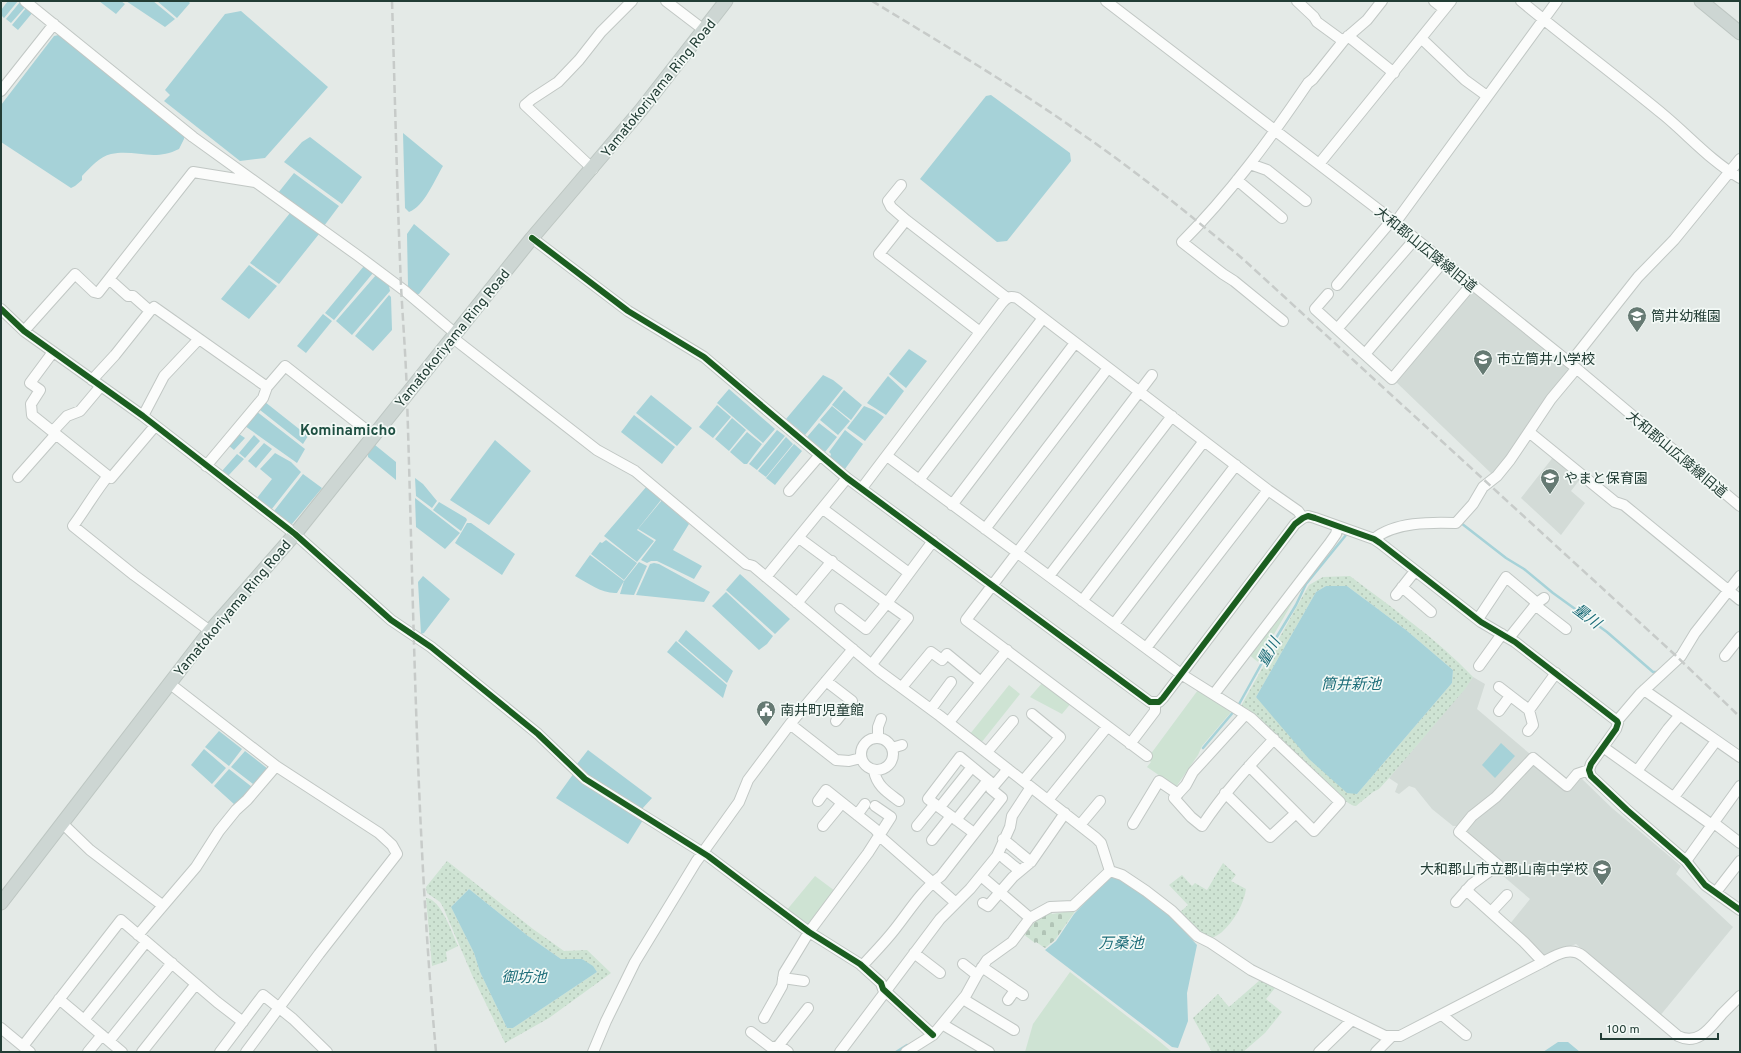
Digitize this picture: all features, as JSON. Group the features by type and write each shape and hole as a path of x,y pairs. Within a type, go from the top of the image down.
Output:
{"main road":[{"name":"Yamatokoriyama Ring Road","path":"1,903 210,631 295,534 532,238 593,169 726,1"},
{"path":"1701,1 1740,33"}],"street":[{"path":"26,1 193,137 324,230 401,288 454,336 597,450 635,471 746,564 753,566 853,649 1065,813 1101,843 1110,871"},
{"path":"593,169 526,105 532,99 558,82 579,60 601,32 632,1"},
{"path":"666,1 704,30"},
{"name":"大和郡山広陵線旧道","path":"1106,1 1416,239 1573,366 1740,506"},
{"path":"1297,1 1314,17 1317,22 1345,39 1394,73"},
{"path":"1283,321 1234,281 1182,242 1203,221 1250,164 1308,83 1313,79 1345,39 1367,20 1382,1"},
{"path":"1319,164 1422,39 1448,5 1434,1"},
{"path":"1521,1 1674,123 1729,172 1740,178"},
{"path":"1337,285 1394,222 1542,19 1557,1"},
{"path":"1,91 54,24"},
{"path":"1422,39 1465,80 1487,96"},
{"path":"1374,539 1379,535 1398,528 1422,523 1456,523 1458,521 1472,504 1483,487 1496,476 1510,460 1573,366 1638,277 1674,240 1740,159"},
{"path":"1250,164 1267,170 1306,201"},
{"path":"24,331 75,274 94,292 98,293 193,172 255,182"},
{"path":"1237,180 1282,218"},
{"path":"901,185 888,202 891,207 1007,298"},
{"path":"906,220 879,254 980,332"},
{"path":"532,238 628,311 704,357 847,478 1145,700 1155,703 1163,698 1295,524 1308,516 1374,539 1478,619 1505,636 1617,721"},
{"path":"1337,330 1416,239"},
{"path":"1365,354 1443,262"},
{"path":"109,279 128,296 133,296 150,310"},
{"path":"1328,294 1315,309 1392,379 1471,285"},
{"path":"862,488 980,332 1007,298 1012,296 1017,298 1268,490 1298,511 1303,518"},
{"path":"92,380 115,355 150,310 154,308 198,340 268,387"},
{"path":"1,309 24,331 143,416 295,534 391,620 431,646 538,734 585,779 702,853 809,932 862,966 881,983 883,989 933,1035"},
{"path":"919,480 1043,318"},
{"path":"143,416 164,376 198,340"},
{"path":"952,505 1075,343"},
{"path":"53,352 30,383 40,390 31,404 32,415 108,476 111,478 155,426"},
{"path":"206,466 263,398 268,387 285,366 374,436"},
{"path":"985,529 1108,368"},
{"path":"1147,756 966,620 1152,376"},
{"path":"18,477 66,416 80,411 101,386"},
{"path":"1049,576 1172,416"},
{"path":"1529,432 1615,502 1624,505 1740,600"},
{"path":"1082,601 1204,440"},
{"path":"789,492 820,455"},
{"path":"887,456 1181,674 1240,711 1274,739 1340,802 1314,831 1248,766"},
{"path":"1114,624 1236,465"},
{"path":"108,476 73,526 134,575 210,631"},
{"path":"766,577 847,478"},
{"path":"1146,648 1268,490"},
{"path":"823,509 909,573"},
{"path":"1214,694 1329,544 1336,534 1338,526"},
{"path":"799,538 908,618 872,664"},
{"path":"840,609 866,629 888,603 933,541"},
{"path":"797,604 832,561"},
{"path":"1415,571 1399,591 1431,612"},
{"path":"1740,576 1726,590 1695,633 1681,656 1644,690 1617,721 1618,723 1616,730 1591,764 1589,770 1595,782 1686,861 1701,880 1740,910"},
{"path":"1478,619 1506,577 1538,602 1566,629"},
{"path":"1478,666 1538,602"},
{"path":"1725,656 1738,643"},
{"path":"593,1052 635,962 702,853 739,802 748,780 790,724 853,649"},
{"path":"949,722 1007,650"},
{"path":"902,687 931,652 942,660 947,654 981,682"},
{"path":"1529,710 1556,674"},
{"path":"826,681 852,701 836,721"},
{"path":"931,709 951,682"},
{"path":"169,683 276,766 379,833 392,845 398,854 246,1052"},
{"path":"1499,687 1529,710 1533,724 1528,731"},
{"path":"1644,690 1740,758"},
{"path":"1499,711 1510,696"},
{"path":"1130,744 1155,711 1155,703"},
{"path":"1240,711 1193,772 1186,785 1174,798 1191,817 1202,826 1225,793 1274,739"},
{"path":"840,1052 940,919 981,876 997,856 1010,827 1012,816 1019,804 1027,784 1060,737 1032,714"},
{"path":"1637,771 1668,728 1680,715"},
{"path":"878,738 878,728 881,719"},
{"path":"987,752 1014,721"},
{"path":"790,724 836,760 841,761 861,758"},
{"path":"1048,800 1107,727"},
{"path":"878,738 897,747 891,764 884,769 874,770 866,766 861,758 864,745 871,739 878,738"},
{"path":"1674,797 1716,740"},
{"path":"1603,748 1740,843"},
{"path":"862,966 895,930 914,903 932,883 941,876 1002,798 991,789 991,783 960,756 928,799 974,833"},
{"path":"1456,902 1466,890 1498,865 1459,832 1472,816 1496,797 1533,758 1567,786 1578,774 1589,770"},
{"path":"138,934 196,867 219,831 236,810 247,800 276,766"},
{"path":"917,826 972,767"},
{"path":"932,840 991,783 1008,769"},
{"path":"874,770 876,782 879,786 899,801"},
{"path":"1133,824 1159,781 1178,794"},
{"path":"1686,861 1740,786"},
{"path":"818,801 826,790 875,829 932,883 956,903"},
{"path":"1225,793 1270,837 1296,813"},
{"path":"1080,826 1100,801"},
{"path":"823,826 842,803"},
{"path":"857,815 865,804"},
{"path":"764,1018 782,986 784,973 809,932 858,868 891,817 875,806"},
{"path":"983,903 988,906 1000,892 1031,862 1065,813"},
{"path":"63,824 90,850 162,905"},
{"path":"1003,840 1031,862"},
{"path":"1004,858 1020,872"},
{"path":"1716,892 1740,861"},
{"path":"906,1052 933,1035 963,999 979,971 994,954 1015,939 1030,918 1050,907 1073,906 1110,871"},
{"path":"1110,871 1122,875 1156,898 1197,936 1271,981 1351,1021 1385,1036 1400,1036 1567,951 1579,952 1678,1036 1686,1039 1696,1038 1706,1032 1740,996"},
{"path":"981,876 1030,918"},
{"path":"1466,890 1524,942 1543,962"},
{"path":"1491,912 1507,895"},
{"path":"3,1032 26,1049 59,999 121,920 243,1022"},
{"path":"84,1020 146,942"},
{"path":"914,953 940,973"},
{"path":"88,1052 105,1038 172,963"},
{"path":"963,964 1019,992 1008,1000"},
{"path":"783,978 804,981"},
{"path":"142,1052 196,984"},
{"path":"220,1052 263,995 327,1052"},
{"path":"59,999 122,1052"},
{"path":"963,999 1014,1030"},
{"path":"751,1032 772,1048 779,1045 808,1008"},
{"path":"1442,1015 1466,1035"},
{"path":"1319,1052 1351,1021"},
{"path":"942,1024 989,1052"},
{"path":"1376,1052 1391,1037"},
{"path":"779,1045 788,1052"}],"shaded area":[{"name":"市立筒井小学校","path":"1474,288 1570,369 1514,453 1493,475 1396,382"},
{"name":"やまと保育園","path":"1554,456 1581,478 1571,491 1585,503 1561,535 1521,498"},
{"name":"大和郡山市立郡山南中学校","path":"1473,677 1485,684 1477,709 1530,754 1504,783 1457,826 1453,826 1432,809 1415,788 1409,786 1399,794 1395,792 1398,784 1389,778"},
{"name":"大和郡山市立郡山南中学校","path":"1532,763 1537,764 1567,789 1581,778 1612,808 1681,866 1676,874 1733,927 1659,1017 1576,944 1545,956 1509,925 1530,899 1496,870 1464,833 1465,828"}],"green space":[{"path":"1350,576 1429,636 1473,677 1465,689 1389,778 1379,789 1356,806 1340,799 1248,709 1241,706 1309,585 1323,577","holes":["1326,586 1347,586 1406,630 1453,670 1452,683 1357,794 1256,697 1316,592"]},
{"path":"1307,577 1258,662 1248,654"},
{"path":"1043,682 1072,702 1062,714 1030,697"},
{"path":"1009,685 1020,694 981,743 970,734"},
{"path":"1198,690 1232,711 1202,746 1198,755 1176,787 1147,767 1151,762 1147,759"},
{"path":"447,861 533,929 564,951 587,950 611,973 549,1018 505,1043 472,975 443,907 440,902 427,893 426,887","holes":["469,889 528,936 561,959 582,959 597,972 513,1028 507,1028 480,972 474,953 451,907"]},
{"path":"1223,863 1236,875 1231,881 1246,889 1245,895 1241,906 1226,928 1209,940 1178,914 1188,905 1169,885 1182,875 1192,886 1195,883 1207,890"},
{"path":"815,876 835,891 809,925 805,925 786,911"},
{"path":"426,898 436,904 441,910 458,946 446,952 447,961 432,966"},
{"path":"1076,910 1055,940 1045,948 1023,934 1043,914 1051,911 1052,914"},
{"path":"1070,972 1172,1052 1025,1052 1033,1024"},
{"path":"1260,980 1275,988 1266,999 1282,1012 1265,1033 1243,1052 1212,1052 1193,1018 1218,994 1229,1007"}],"water":[{"path":"8,1 18,1 4,18 1,15 1,10"},
{"path":"99,1 121,1 125,4 116,14"},
{"path":"126,1 153,1 175,19 165,27"},
{"path":"157,1 188,1 190,3 177,18"},
{"path":"20,2 26,6 11,23 6,19"},
{"path":"27,7 33,12 18,30 12,25"},
{"path":"241,11 328,87 265,158 240,161 164,101 170,95 165,90 225,14"},
{"path":"63,34 184,134 184,139 179,149 161,155 120,153 107,155 95,163 82,176 82,180 71,188 1,142 1,105 54,36"},
{"path":"991,95 1070,153 1071,161 1007,241 997,242 920,179 986,96"},
{"path":"403,133 443,166 420,205 409,212 405,208"},
{"path":"310,137 362,177 342,204 284,162 302,142"},
{"path":"294,173 339,206 324,226 278,193"},
{"path":"290,213 319,234 279,284 250,263"},
{"path":"414,224 450,254 419,294 414,295 408,287 407,234"},
{"path":"249,265 277,286 249,319 221,299"},
{"path":"364,266 373,273 334,320 325,313"},
{"path":"376,275 389,286 390,291 352,335 336,321"},
{"path":"389,295 391,297 392,330 373,351 355,336"},
{"path":"323,314 332,321 306,353 297,346"},
{"path":"909,349 927,361 906,388 889,374"},
{"path":"823,375 833,380 843,388 805,435 786,419"},
{"path":"888,376 904,391 886,415 867,403"},
{"path":"729,389 775,429 763,443 717,403"},
{"path":"844,390 862,405 851,420 832,405"},
{"path":"651,395 692,428 677,446 636,413"},
{"path":"265,402 308,436 303,444 260,410"},
{"path":"717,405 731,417 713,438 699,427"},
{"path":"832,406 850,421 838,435 820,420"},
{"path":"864,406 874,410 884,417 865,441 847,428"},
{"path":"256,411 305,449 297,463 245,426"},
{"path":"634,415 675,447 662,464 621,432"},
{"path":"732,418 746,430 729,451 715,439"},
{"path":"819,423 837,437 825,452 807,437"},
{"path":"777,430 785,436 757,470 749,464"},
{"path":"845,430 863,444 845,469 830,457 831,454 829,452"},
{"path":"747,432 762,444 747,464 744,464 730,452"},
{"path":"239,434 245,438 234,450 228,445"},
{"path":"254,435 260,441 245,458 239,453"},
{"path":"786,437 793,444 766,477 758,471"},
{"path":"495,440 531,471 489,525 450,500"},
{"path":"264,443 272,449 256,468 248,461"},
{"path":"794,444 802,451 775,485 766,478"},
{"path":"375,445 396,462 396,480 368,457 368,454"},
{"path":"275,453 291,462 301,472 271,510 257,498 272,479 260,469"},
{"path":"237,454 244,459 228,476 222,471"},
{"path":"303,474 322,488 291,525 274,511"},
{"path":"415,478 423,484 437,501 432,508 416,496"},
{"path":"647,486 661,500 637,530 654,541 637,562 604,536"},
{"path":"415,498 460,533 445,549 416,527"},
{"path":"662,500 689,524 673,550 702,566 694,579 657,561 647,563 641,560 656,540 638,529"},
{"path":"439,502 466,518 467,520 461,531 433,510"},
{"path":"467,523 471,523 515,554 502,575 455,543"},
{"path":"606,540 637,563 624,580 591,554 600,542 602,543"},
{"path":"590,555 624,581 617,593 601,590 575,576"},
{"path":"639,562 647,566 634,595 620,594 624,581"},
{"path":"650,564 659,564 710,592 704,602 636,595"},
{"path":"740,574 790,619 775,634 726,590"},
{"path":"423,576 450,599 424,633 421,634 418,582"},
{"name":"筒井新池","path":"1326,586 1347,586 1406,630 1453,670 1452,683 1357,794 1347,793 1309,759 1256,697 1316,592"},
{"path":"726,592 773,636 767,644 759,650 712,606"},
{"path":"686,630 733,671 727,683 678,641"},
{"path":"676,641 727,685 723,698 667,652"},
{"path":"219,731 242,749 229,766 205,747"},
{"path":"1501,743 1515,756 1495,778 1482,765"},
{"path":"204,749 226,768 212,784 191,765"},
{"path":"588,750 652,798 641,810 577,768 577,764"},
{"path":"245,751 268,769 253,784 231,767"},
{"path":"229,769 252,787 235,805 214,786"},
{"path":"574,773 643,820 628,844 556,798"},
{"name":"万桑池","path":"1117,876 1157,904 1197,945 1187,993 1188,1021 1178,1048 1172,1047 1045,950 1056,941 1074,914 1108,878"},
{"name":"御坊池","path":"469,889 528,936 561,959 582,959 593,966 597,972 513,1028 507,1028 480,972 474,953 451,907"},
{"path":"1558,1042 1568,1042 1580,1052 1543,1052"}],"waterway":[{"name":"量川","path":"1461,523 1607,632 1653,672 1658,672"},
{"name":"量川","path":"1238,706 1296,605 1306,584 1346,535"},
{"name":"量川","path":"1203,748 1235,710"},
{"path":"896,1052 907,1045"}],"railway":[{"path":"392,1 401,286 407,383 420,807 429,970 436,1052"},
{"path":"872,1 1002,81 1079,132 1142,178 1243,259 1673,653 1740,717"}],"cycle path":[{"path":"532,238 628,311 704,357 847,478 1150,702 1159,702 1163,698 1295,524 1303,518 1308,516 1315,518 1374,539 1481,622 1515,642 1617,721 1618,723 1616,729 1591,764 1589,770 1591,776 1627,810 1686,861 1705,885 1740,910"},
{"path":"1,309 24,331 143,416 295,534 391,620 431,647 538,734 585,779 708,856 809,932 860,964 881,983 883,989 933,1035"}],"place":[{"name":"筒井幼稚園","path":"1637,333"},
{"name":"市立筒井小学校","path":"1483,376"},
{"name":"やまと保育園","path":"1550,495"},
{"name":"南井町児童館","path":"766,727"},
{"name":"大和郡山市立郡山南中学校","path":"1602,886"}],"district":[{"name":"Kominamicho","path":"348,430"}]}
